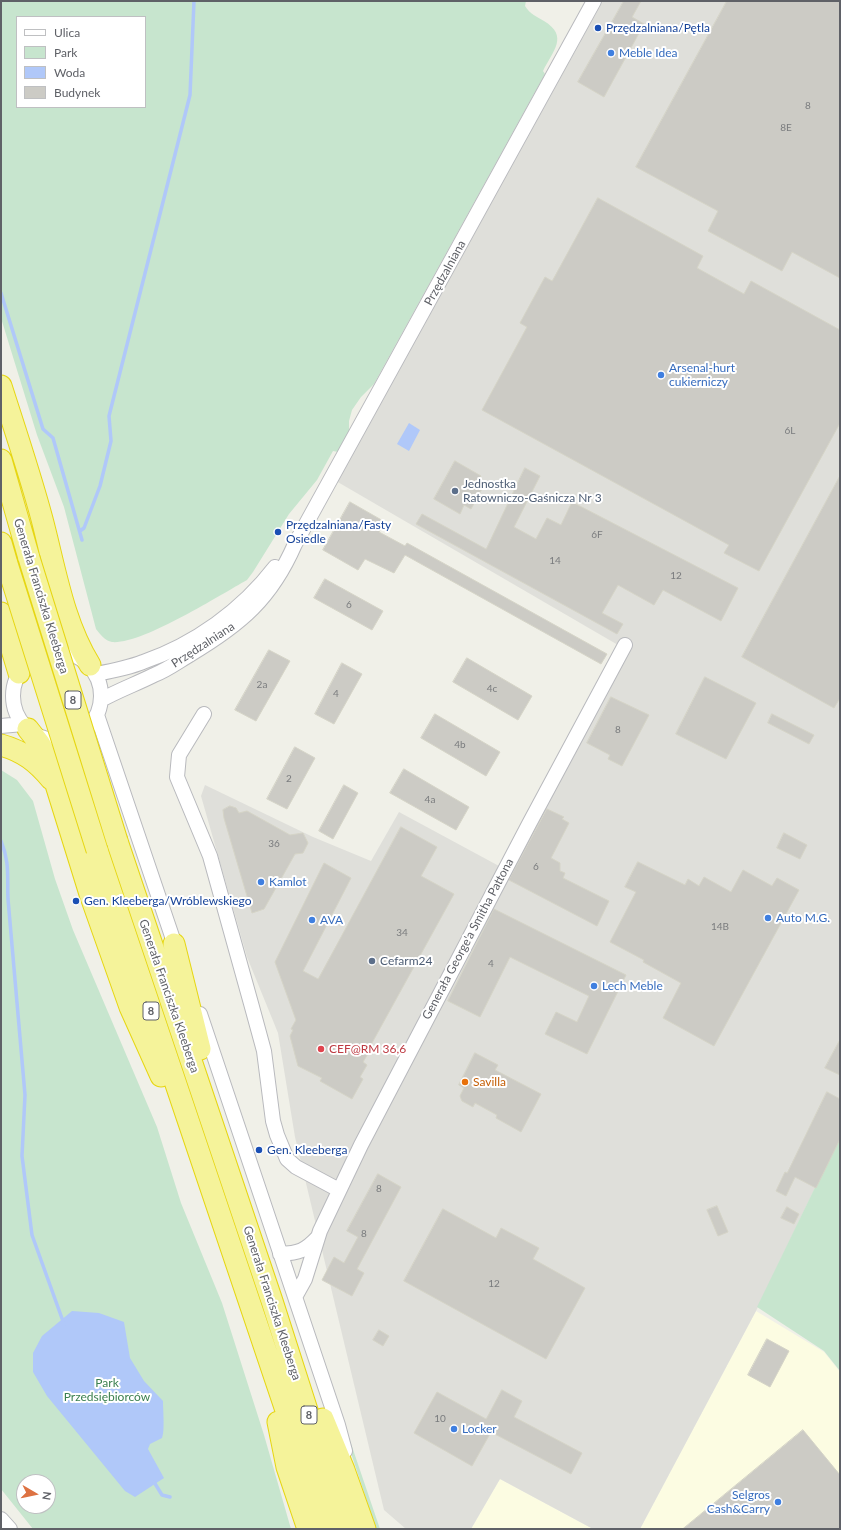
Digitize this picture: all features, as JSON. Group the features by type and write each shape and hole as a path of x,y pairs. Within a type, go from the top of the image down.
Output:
{"highway":[{"path":"1,386 37,501 70,626 79,648 93,670"},
{"name":"Generała Franciszka Kleeberga","path":"1,460 29,558 117,841 272,1301 345,1529"},
{"name":"Generała Franciszka Kleeberga","path":"1,543 97,850 206,1172 264,1350 326,1529"},
{"path":"1,613 16,681"},
{"path":"25,727 44,751 130,1007 160,1074 184,1140 206,1172"},
{"path":"1,745 22,753 31,759 55,784"},
{"path":"174,944 201,1053 224,1157"},
{"path":"272,1301 299,1358 366,1529"},
{"path":"264,1350 287,1467 308,1529"}],"street":[{"name":"Przędzalniana","path":"101,700 125,686 155,675 224,634 266,595 286,566 295,544 594,1"},
{"name":"Przędzalniana","path":"93,670 143,663 164,654 213,627 231,614 258,589 295,544"},
{"name":"Generała George'a Smitha Pattona","path":"295,1297 306,1279 318,1237 339,1190 525,831 625,645"},
{"path":"1,697 16,681 26,664 35,657 46,652 58,651 70,653 80,658 93,670 100,687 101,700 97,714 91,724 72,738 60,740 38,736 25,727 15,711 16,681"},
{"path":"97,714 174,944 206,1031 338,1425 366,1529"},
{"path":"204,714 179,755 177,777 210,856 264,1051 273,1121 287,1159 296,1167 339,1190"},
{"path":"1,726 25,727"},
{"name":"Generała George'a Smitha Pattona","path":"280,1254 298,1253 309,1247 318,1237"},
{"path":"1,1518 10,1529"}],"shaded area":[{"path":"603,1 840,1 840,1136 756,1311 640,1529 593,1529 500,1479 471,1529 406,1529 384,1510 295,1137 278,1033 247,957 201,796 205,785 313,837 371,861 399,812 499,866 618,645 336,481"},
{"path":"756,1311 824,1352 840,1372 840,1529 640,1529"},
{"path":"500,1479 593,1529 471,1529"}],"green space":[{"path":"1,1 526,1 525,6 529,11 552,27 556,32 557,44 543,71 545,74 374,384 361,397 352,410 349,421 349,432 338,452 333,451 317,480 289,514 247,580 180,618 142,636 125,641 112,642 107,640 96,629 64,507 37,435 1,318"},
{"name":"Park Przedsiębiorców","path":"1,770 17,780 33,801 55,879 73,930 157,1127 181,1203 222,1303 264,1435 291,1529 33,1529 21,1514 56,1514 56,1474 16,1474 16,1508 1,1489"},
{"path":"840,1136 840,1371 824,1351 757,1307"},
{"path":"305,1313 307,1314 380,1529 376,1529"}],"water":[{"path":"409,423 420,430 409,451 397,444"},
{"path":"72,1311 99,1313 124,1322 130,1358 144,1381 163,1401 163,1435 162,1438 150,1444 148,1449 164,1478 135,1497 125,1491 47,1396 33,1372 33,1353 42,1336"}],"building":[{"name":"Meble Idea","path":"624,1 641,1 632,17 644,24 604,97 578,82"},
{"path":"727,1 840,1 840,278 792,252 782,271 708,231 718,211 636,167"},
{"name":"Arsenal-hurt cukierniczy","path":"598,198 703,256 697,268 744,294 751,281 840,330 840,423 759,571 724,553 729,545 482,410 527,327 520,323 545,277 552,281"},
{"name":"Jednostka Ratowniczo-Gaśnicza Nr 3","path":"455,461 481,476 476,483 483,487 471,509 464,505 460,514 434,499"},
{"path":"525,468 540,476 514,527 536,539 547,518 561,525 572,502 738,588 721,621 663,590 654,605 618,585 602,613 623,624 617,634 416,524 422,514 486,549"},
{"path":"840,476 840,698 834,708 742,657"},
{"path":"350,502 385,522 379,532 405,546 407,543 607,654 601,664 405,555 394,573 365,559 358,570 323,550"},
{"path":"325,579 383,611 372,630 314,598"},
{"path":"269,650 290,661 256,721 235,710"},
{"path":"467,658 532,696 518,720 453,682"},
{"path":"342,663 362,674 334,724 315,714"},
{"path":"705,677 756,703 726,759 676,734"},
{"path":"611,697 649,715 622,766 608,759 610,755 587,743"},
{"path":"435,714 500,752 486,776 421,738"},
{"path":"772,714 814,735 809,744 768,723"},
{"path":"295,747 315,758 287,809 267,799"},
{"path":"404,769 469,807 456,830 390,793"},
{"path":"344,785 358,793 333,839 319,831"},
{"name":"Kamlot","path":"230,806 236,808 239,813 247,811 290,835 303,833 308,843 303,853 295,854 264,909 252,913 224,818 223,810"},
{"path":"547,809 564,817 562,819 569,823 551,858 560,863 560,871 565,873 563,878 609,901 597,926 509,880"},
{"name":"Cefarm24","path":"401,827 437,847 421,876 454,894 367,1052 369,1052 363,1062 367,1065 360,1077 363,1079 352,1099 320,1081 322,1078 298,1066 290,1036 293,1030 291,1029 296,1020 275,962 324,863 351,878 303,971 318,979"},
{"path":"784,833 807,845 800,859 777,848"},
{"path":"638,862 685,885 688,879 699,886 704,877 731,892 743,870 772,886 777,878 799,890 714,1046 663,1018 681,983 643,962 644,960 610,942 636,892 625,887"},
{"name":"Lech Meble","path":"494,909 626,975 587,1054 545,1034 556,1012 577,1022 589,996 510,957 480,1017 448,1001"},
{"path":"840,1040 840,1075 825,1068"},
{"path":"475,1053 498,1065 495,1070 541,1094 521,1132 496,1118 497,1115 475,1103 473,1107 462,1101 460,1096 464,1088 459,1085"},
{"path":"827,1092 840,1099 840,1139 816,1188 795,1177 786,1196 776,1191 785,1172 787,1173"},
{"path":"378,1174 401,1187 357,1269 364,1273 352,1296 322,1280 334,1257 344,1263 358,1237 347,1231"},
{"path":"717,1206 728,1232 718,1236 707,1210"},
{"path":"787,1207 799,1214 794,1224 781,1218"},
{"path":"443,1209 496,1238 501,1228 539,1248 533,1259 585,1288 546,1359 404,1281"},
{"path":"379,1330 389,1336 383,1346 373,1340"},
{"path":"767,1339 789,1351 770,1387 748,1375"},
{"path":"502,1390 522,1401 514,1417 582,1453 571,1474 491,1432 472,1466 414,1433 437,1392 486,1419"},
{"name":"Selgros Cash&Carry","path":"803,1430 840,1475 840,1529 683,1529"}],"waterway":[{"path":"80,531 84,528 100,486 111,441 109,416 190,95 194,1"},
{"path":"1,293 43,429 53,438 82,540"},
{"path":"1,841 6,856 8,870 8,899 25,1095 22,1156 32,1235 64,1324"},
{"path":"154,1482 162,1495 170,1497"}],"place":[{"name":"Przędzalniana/Pętla","path":"598,28"},
{"name":"Meble Idea","path":"611,53"},
{"name":"Arsenal-hurt cukierniczy","path":"661,375"},
{"name":"Jednostka Ratowniczo-Gaśnicza Nr 3","path":"455,491"},
{"name":"Przędzalniana/Fasty Osiedle","path":"278,532"},
{"name":"Kamlot","path":"261,882"},
{"name":"Gen. Kleeberga/Wróblewskiego","path":"76,901"},
{"name":"Auto M.G.","path":"768,918"},
{"name":"AVA","path":"312,920"},
{"name":"Cefarm24","path":"372,961"},
{"name":"Lech Meble","path":"594,986"},
{"name":"CEF@RM 36,6","path":"321,1049"},
{"name":"Savilla","path":"465,1082"},
{"name":"Gen. Kleeberga","path":"259,1150"},
{"name":"Locker","path":"454,1429"},
{"name":"Selgros Cash&Carry","path":"778,1502"}]}
